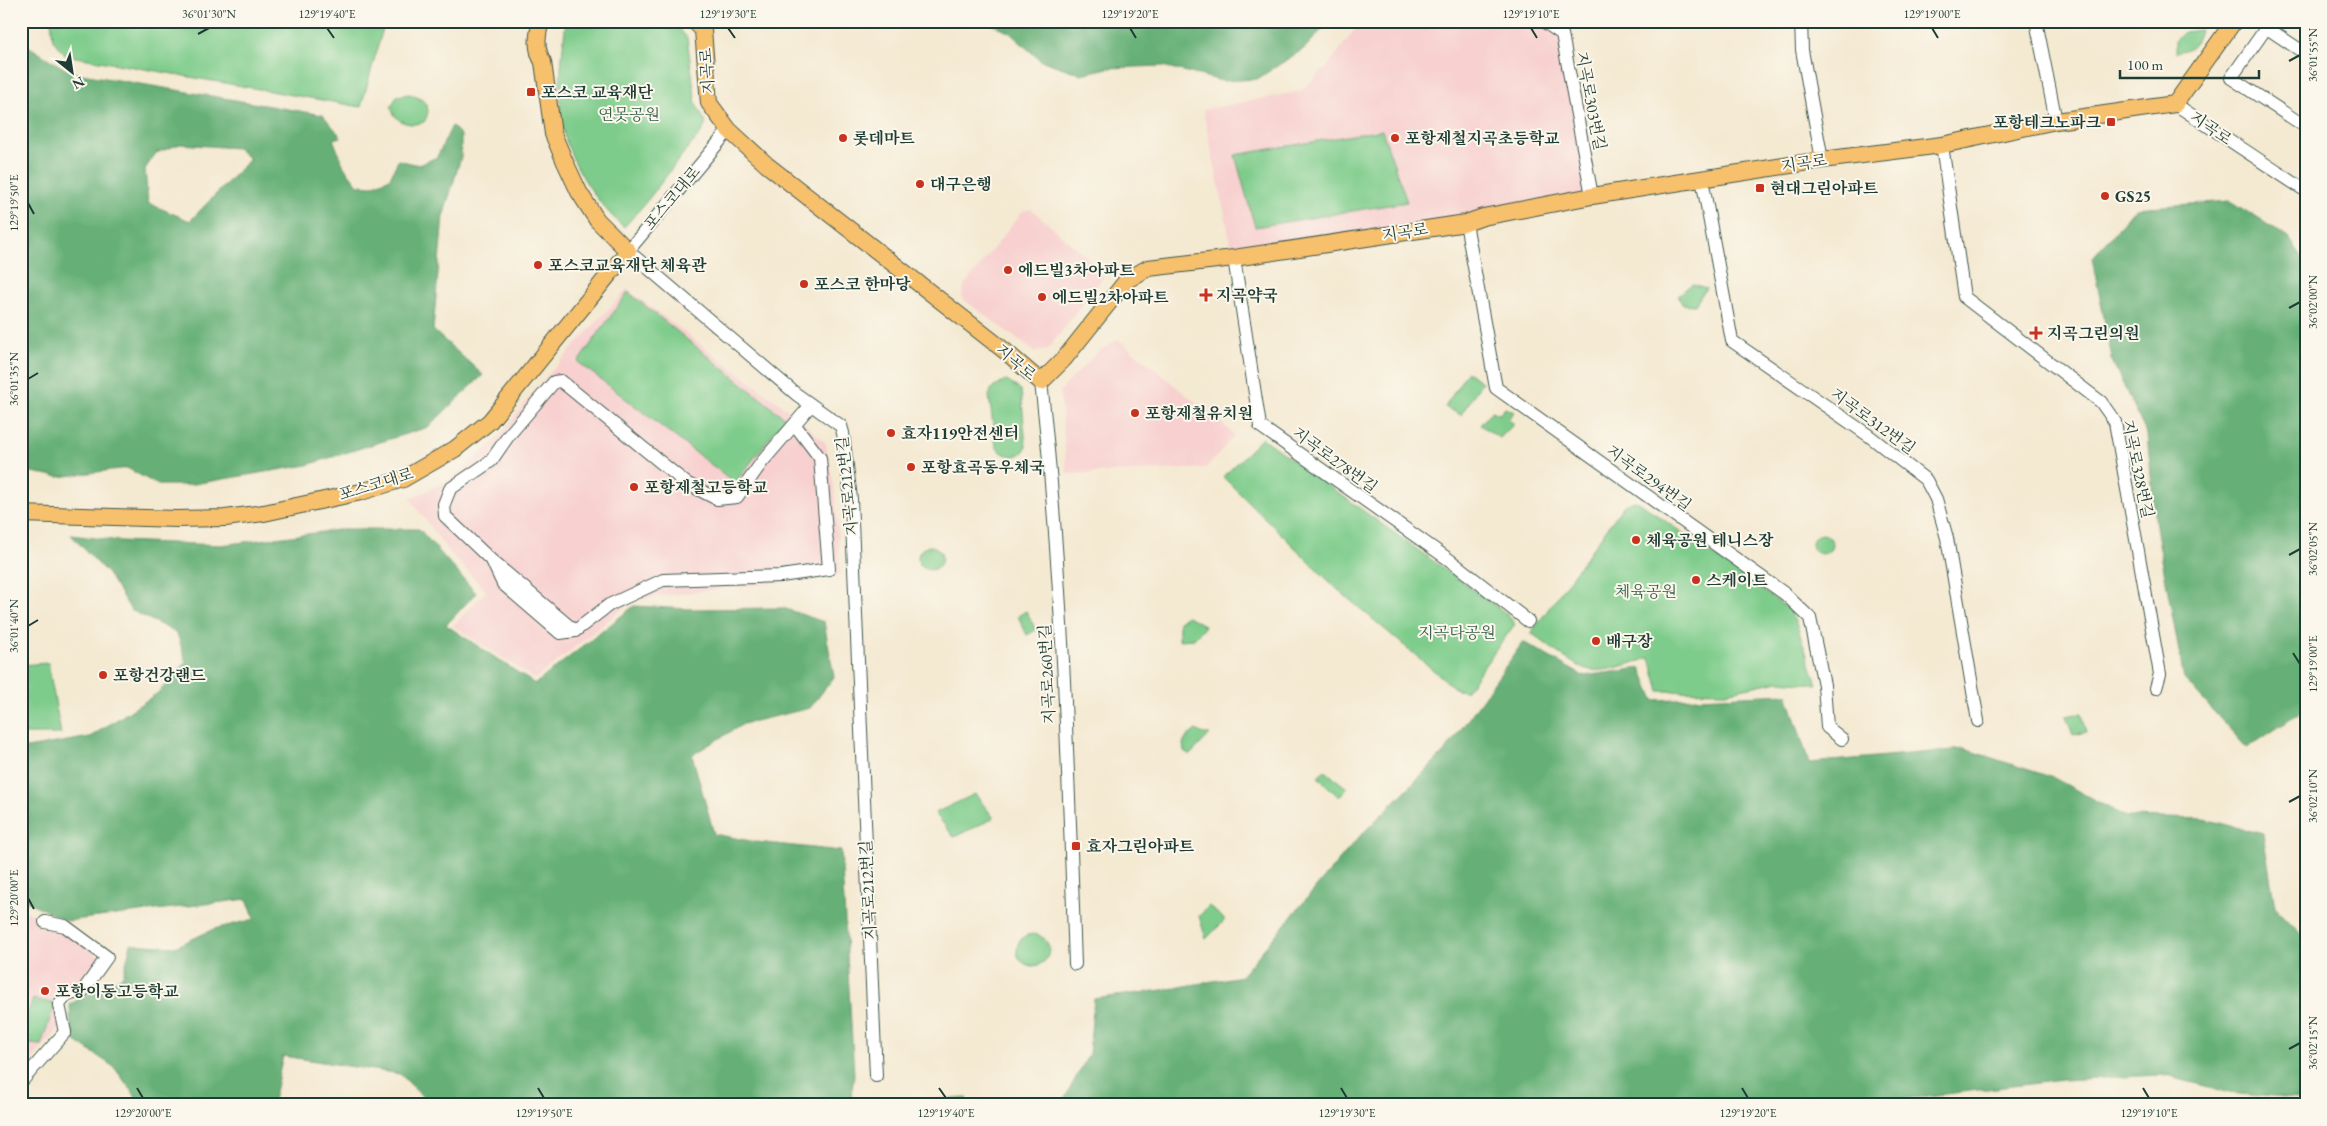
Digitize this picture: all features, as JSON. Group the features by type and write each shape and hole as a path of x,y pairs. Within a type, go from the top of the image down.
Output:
{"main road":[{"name":"지곡로212번길","path":"541,21 537,42 539,54 543,62 553,134 588,209 628,251"},
{"name":"지곡로","path":"694,21 703,30 709,103 730,130 767,165 1005,351 1041,382 1064,359 1127,280 1148,268 1234,258 1466,223 1483,217 1592,196 1822,160 1942,145 2056,121 2175,104"},
{"path":"2175,104 2234,21"},
{"name":"포스코대로","path":"21,514 176,519 225,518 264,513 361,492 403,478 445,456 490,421 628,251"}],"street":[{"name":"지곡로303번길","path":"1543,21 1562,34 1592,196"},
{"path":"1801,21 1802,50 1822,160"},
{"path":"2036,21 2056,121"},
{"path":"2306,54 2269,25 2231,78 2306,127"},
{"name":"지곡로","path":"2175,104 2306,191"},
{"name":"포스코대로","path":"628,251 730,130"},
{"name":"지곡로328번길","path":"1942,145 1964,297 2101,402 2115,422 2160,674 2156,688"},
{"name":"지곡로312번길","path":"1702,179 1732,341 1861,431 1926,480 1936,499 1947,538 1978,721"},
{"name":"지곡로294번길","path":"1466,223 1496,388 1785,594 1810,618 1824,685 1827,727 1842,739"},
{"name":"지곡로212번길","path":"628,251 811,406 841,426 851,499 876,1076"},
{"name":"지곡로278번길","path":"1234,258 1260,426 1451,561 1528,621"},
{"path":"794,425 820,458 829,569 781,576 663,580 610,605 575,631 492,561 445,516 444,504 450,489 491,461 502,444 554,382 561,381 686,483 717,500 737,497 762,462 794,425 811,406"},
{"name":"지곡로260번길","path":"1041,382 1052,485 1066,704 1075,964"},
{"path":"21,1082 65,1032 59,1005 70,993 82,992 107,956 65,926 45,922"}],"shaded area":[{"name":"포항제철지곡초등학교","path":"1361,21 1543,21 1562,34 1592,196 1234,258 1203,110 1301,91 1327,67"},
{"path":"1031,209 1099,268 1103,277 1048,349 1035,352 963,299 962,295 964,286 1022,212"},
{"name":"포항제철고등학교","path":"627,289 788,410 826,443 835,494 841,575 635,599 535,679 453,626 486,591 449,552 410,499 449,480 494,442 551,372"},
{"name":"포항제철유치원","path":"1118,339 1235,435 1206,468 1067,474 1060,391 1098,352"},
{"name":"포항이동고등학교","path":"21,910 53,922 102,958 78,987 58,994 59,1029 21,1071"}],"green space":[{"path":"21,21 28,46 70,72 323,115 341,137 333,139 344,167 358,185 372,186 390,178 398,160 419,165 437,157 452,126 461,135 461,157 443,217 433,330 483,375 428,427 307,465 188,485 158,485 127,468 59,477 21,470","holes":["180,144 237,148 250,159 190,221 148,203 145,169 156,153"]},
{"path":"51,21 385,21 361,107 65,55 53,40"},
{"name":"연못공원","path":"566,21 673,21 687,38 696,104 706,123 699,135 624,227 592,192 574,161 563,130 560,81"},
{"path":"986,21 1330,21 1305,48 1257,79 1222,81 1163,66 1108,68 1081,74 1040,60 1010,33"},
{"path":"2200,30 2197,40 2190,48 2176,52 2176,40 2184,32"},
{"path":"409,94 423,100 426,104 428,111 424,122 408,124 396,117 393,112 391,107 397,96"},
{"path":"1382,130 1407,202 1255,227 1235,155"},
{"path":"2230,201 2289,238 2306,262 2306,709 2247,748 2184,679 2156,527 2147,435 2113,363 2092,258 2136,208"},
{"path":"1692,284 1706,288 1695,305 1682,304 1678,295"},
{"path":"628,292 785,418 735,483 578,362"},
{"path":"1467,372 1482,382 1461,415 1445,407"},
{"path":"1005,380 1021,390 1026,447 1024,451 1016,456 1003,453 996,446 989,396 992,388"},
{"path":"1505,408 1514,412 1508,419 1514,424 1500,438 1480,425 1492,411 1500,414"},
{"name":"지곡다공원","path":"1262,438 1507,614 1515,624 1466,691 1457,690 1338,590 1223,477"},
{"name":"체육공원","path":"1634,501 1639,502 1787,608 1796,623 1817,684 1779,681 1726,692 1659,691 1650,658 1612,669 1590,670 1575,664 1531,633 1624,505"},
{"path":"346,529 419,529 476,593 446,625 535,684 634,606 689,609 783,608 824,622 834,677 810,708 743,724 692,755 714,834 756,842 841,851 854,1075 851,1097 874,1103 967,1098 963,1105 431,1105 400,1074 283,1056 272,1105 142,1105 114,1067 71,1038 70,1004 123,976 131,944 175,947 214,929 255,919 247,899 66,921 21,898 21,749 90,737 158,693 186,662 177,633 131,610 108,574 71,535 120,541 221,545"},
{"path":"1822,534 1829,537 1832,544 1829,551 1822,554 1815,551 1812,544 1815,537"},
{"path":"930,546 935,547 941,553 941,563 935,569 930,570 925,569 919,563 918,558 919,553 925,547"},
{"path":"1026,611 1036,630 1027,635 1018,616"},
{"path":"1188,616 1205,626 1194,639 1179,640 1179,621"},
{"path":"1523,642 1583,676 1641,668 1654,700 1787,694 1809,763 1964,749 2054,778 2126,817 2204,819 2263,834 2275,907 2306,939 2306,1100 2239,1094 2161,1075 2063,1080 1853,1105 1061,1105 1089,1054 1094,999 1169,989 1241,976 1358,838 1447,749"},
{"path":"48,663 61,734 21,734 21,665"},
{"path":"2082,713 2086,732 2073,735 2066,716"},
{"path":"1196,730 1203,734 1210,734 1190,755 1184,751 1183,744 1187,737"},
{"path":"1325,771 1347,788 1339,797 1318,777"},
{"path":"975,794 994,818 954,837 935,813"},
{"path":"1209,906 1225,920 1206,939 1199,916"},
{"path":"1033,934 1044,939 1049,950 1044,961 1033,966 1022,961 1017,950 1022,939"},
{"path":"33,999 55,1004 41,1045 21,1043 21,1031"}],"place":[{"name":"포스코 교육재단","path":"531,92"},
{"name":"포항테크노파크","path":"2111,122"},
{"name":"롯데마트","path":"843,138"},
{"name":"포항제철지곡초등학교","path":"1395,138"},
{"name":"대구은행","path":"920,184"},
{"name":"현대그린아파트","path":"1760,188"},
{"name":"GS25","path":"2105,196"},
{"name":"포스코교육재단 체육관","path":"538,265"},
{"name":"에드빌3차아파트","path":"1008,270"},
{"name":"포스코 한마당","path":"804,284"},
{"name":"지곡약국","path":"1206,295"},
{"name":"에드빌2차아파트","path":"1042,297"},
{"name":"지곡그린의원","path":"2036,333"},
{"name":"포항제철유치원","path":"1135,413"},
{"name":"효자119안전센터","path":"891,433"},
{"name":"포항효곡동우체국","path":"911,467"},
{"name":"포항제철고등학교","path":"634,487"},
{"name":"체육공원 테니스장","path":"1636,540"},
{"name":"스케이트","path":"1696,580"},
{"name":"배구장","path":"1596,641"},
{"name":"포항건강랜드","path":"103,675"},
{"name":"효자그린아파트","path":"1076,846"},
{"name":"포항이동고등학교","path":"45,991"}]}
